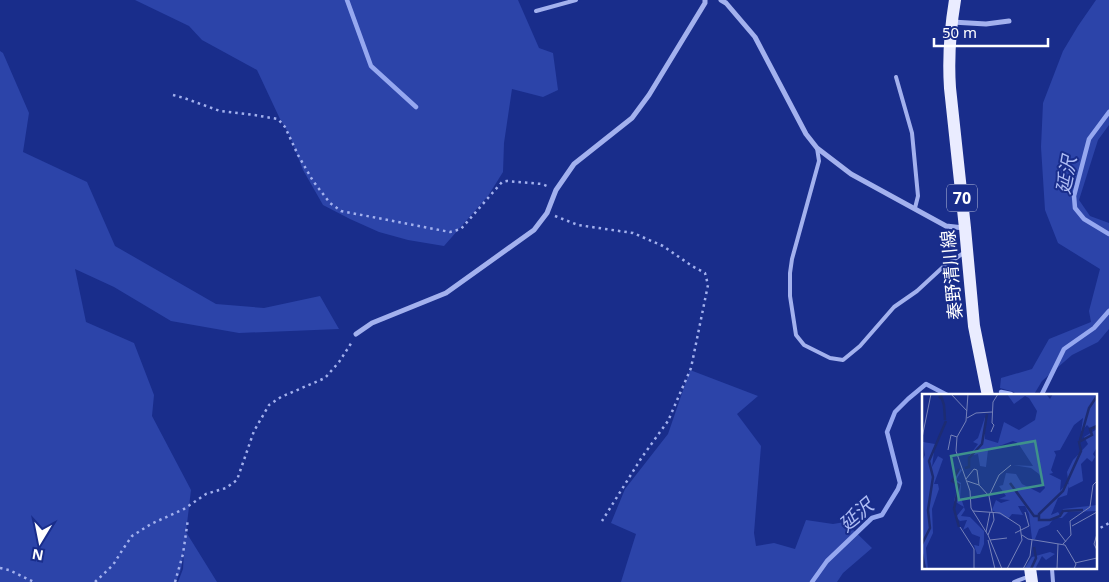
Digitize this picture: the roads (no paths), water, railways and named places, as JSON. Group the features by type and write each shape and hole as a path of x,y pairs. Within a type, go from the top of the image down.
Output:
{"main road":[{"name":"秦野清川線","path":"955,0 949,40 950,88 966,228 974,326 988,394"}],"street":[{"path":"356,334 372,323 446,293 534,230 547,213 556,190 574,164 632,118 654,87 705,0"},
{"path":"721,0 726,3 755,37 806,134 817,148 851,174 946,226 966,228"},
{"path":"951,22 986,24 1009,21"}],"lane":[{"path":"536,11 563,2 576,0"},
{"path":"896,77 912,133 918,196 915,208"},
{"path":"817,148 819,161 790,273 790,296 796,335 804,345 830,358 843,360 860,346 894,307 918,291 943,267 967,251"},
{"path":"1014,582 1031,575"}],"waterway":[{"path":"347,0 371,66 416,107"},
{"name":"延沢","path":"1109,112 1089,139 1074,196 1075,208 1084,219 1109,234"},
{"name":"延沢","path":"1042,394 1064,349 1094,328 1109,311"},
{"name":"延沢","path":"812,582 827,561 872,518 882,515 898,489 900,483 887,432 895,412 926,384 945,394"},
{"name":"延沢","path":"1001,392 1011,394"}]}
